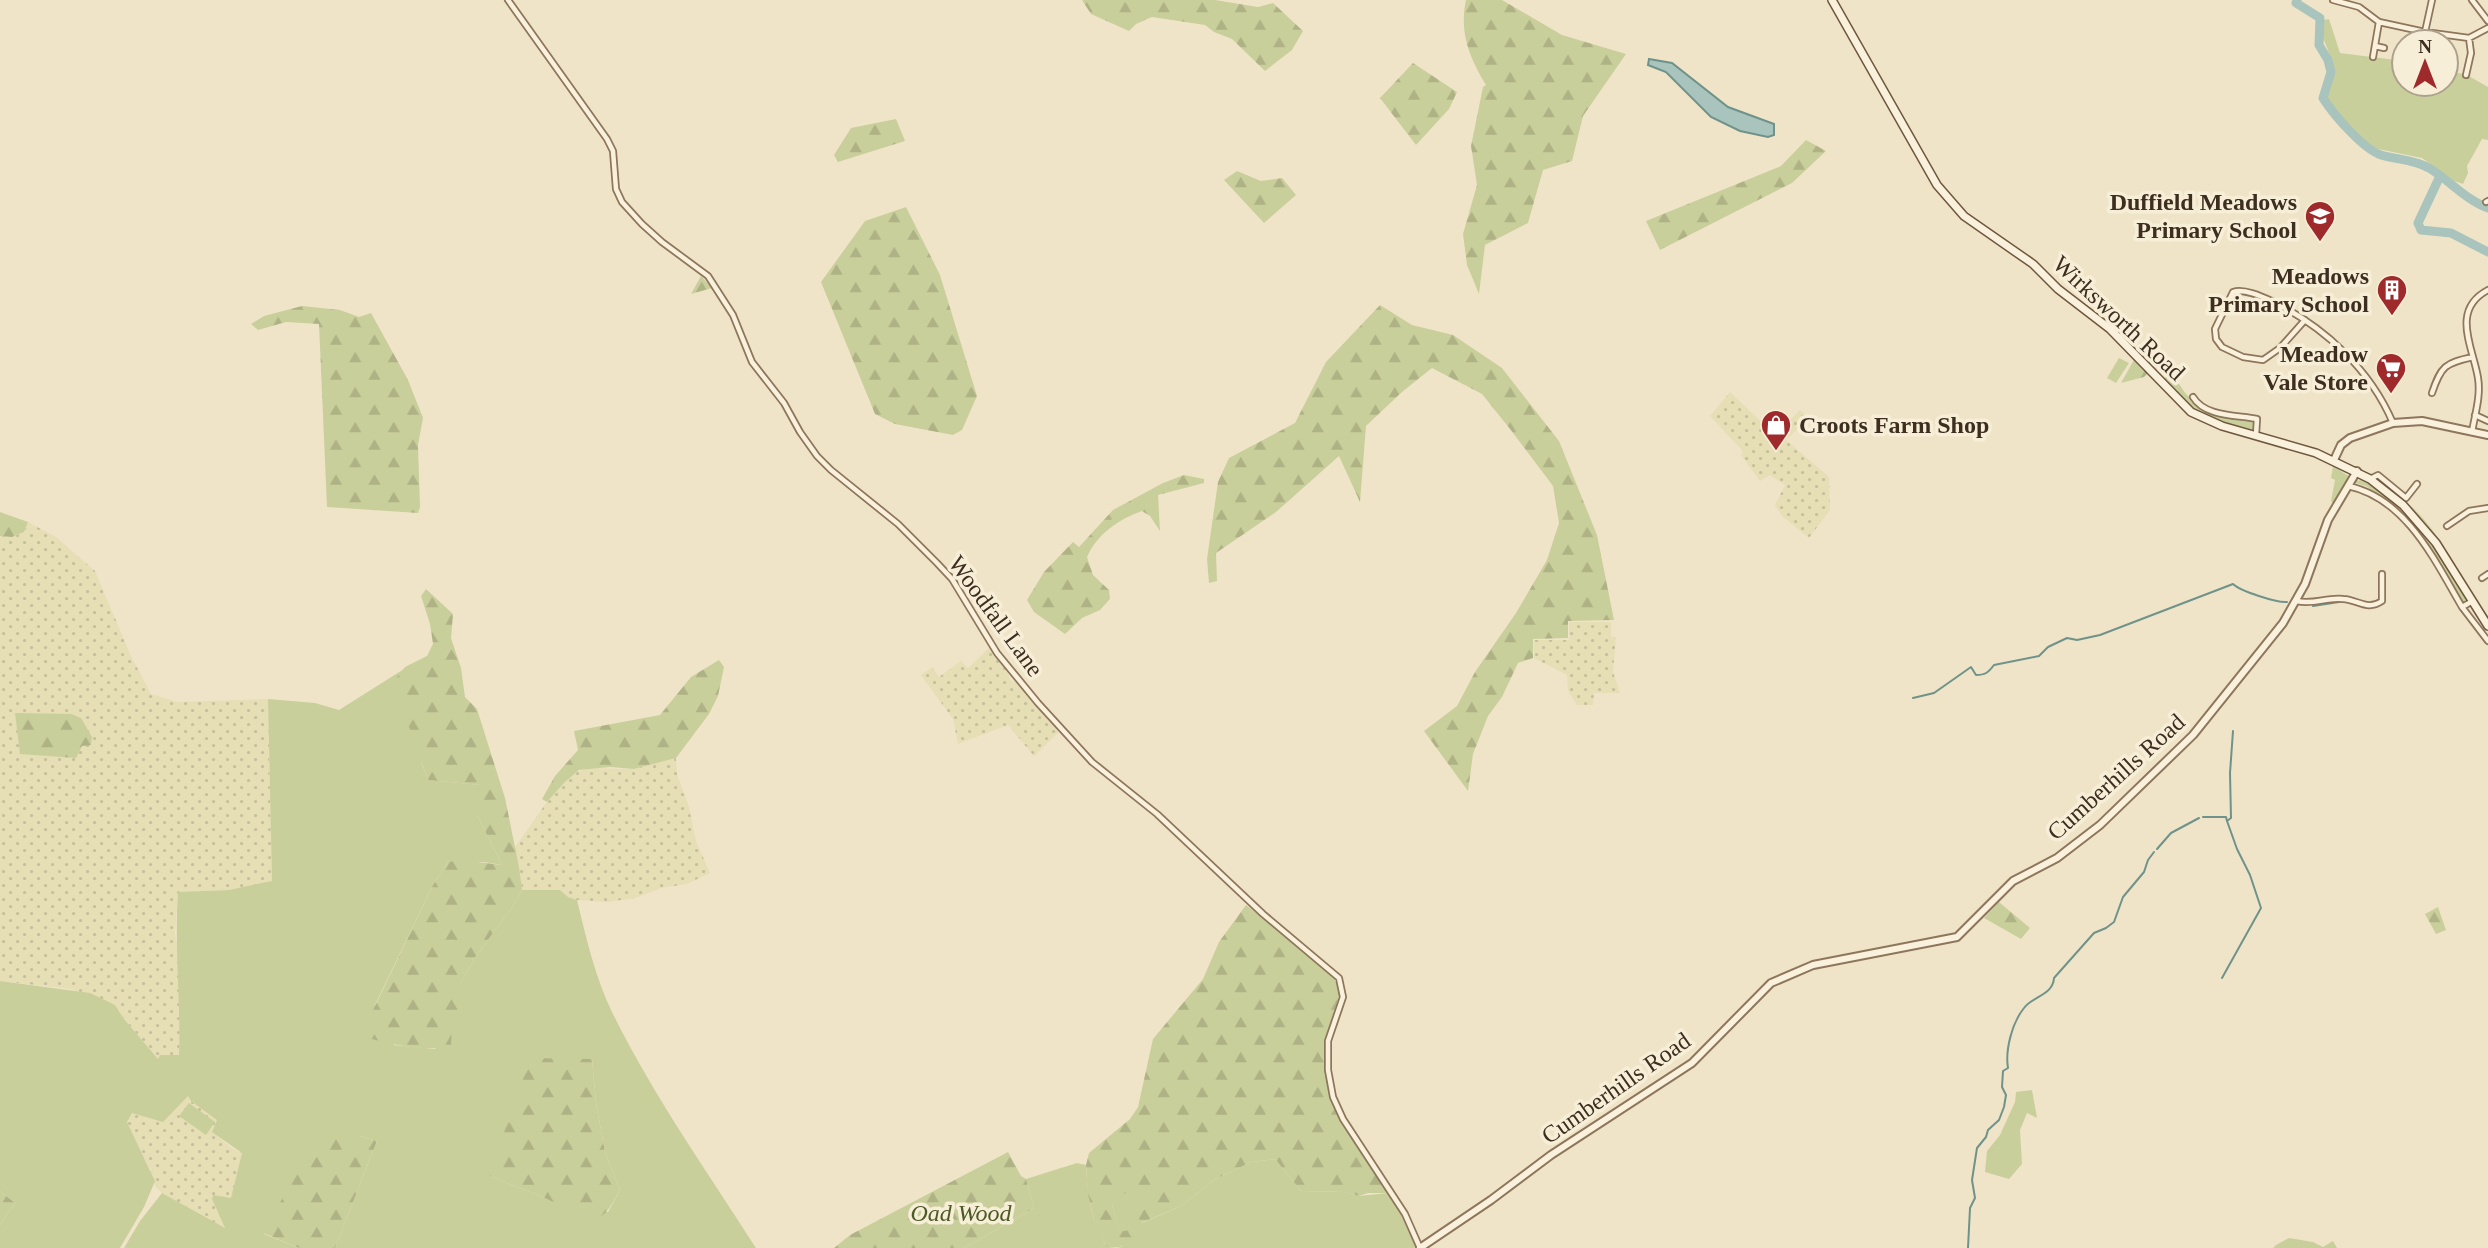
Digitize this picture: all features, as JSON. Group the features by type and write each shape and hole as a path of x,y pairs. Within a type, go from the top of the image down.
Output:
{"main road":[{"name":"Wirksworth Road","path":"1832,0 1937,185 1964,216 2033,264 2077,304 2110,329 2191,412 2221,426 2299,447 2334,460 2370,479 2404,507 2436,543 2488,626"}],"street":[{"name":"Woodfall Lane","path":"508,0 607,139 613,151 615,189 622,202 642,225 708,276 733,315 745,339 752,362 784,403 817,456 898,524 944,571 997,653 1092,762 1157,814 1263,914 1339,978 1343,997 1328,1041 1328,1070 1333,1097 1343,1119 1405,1214 1420,1248"},
{"path":"2333,0 2359,7 2379,22 2407,28"},
{"path":"2359,7 2363,0"},
{"path":"2426,28 2432,0"},
{"path":"2472,0 2488,21"},
{"path":"2373,57 2379,22"},
{"path":"2460,37 2469,38 2488,28"},
{"path":"2466,75 2471,53 2469,38"},
{"path":"2375,46 2385,48"},
{"path":"2305,320 2269,358 2255,360 2243,357 2222,347 2216,339 2215,330 2233,292 2238,290 2263,297 2305,320 2328,337 2356,364 2379,396 2393,423"},
{"path":"2472,432 2480,379 2466,332 2467,315 2474,301 2488,290"},
{"path":"2433,395 2441,369 2454,361 2473,357"},
{"path":"2193,397 2197,404 2215,411 2236,418 2257,419 2256,435"},
{"path":"2475,415 2488,421"},
{"path":"2334,460 2341,445 2350,438 2393,423 2422,421 2488,435"},
{"name":"Cumberhills Road","path":"1420,1248 1551,1155 1692,1063 1771,983 1813,965 1957,937 2013,881 2057,858 2100,825 2193,735 2262,652 2297,601 2328,520 2357,471"},
{"path":"2370,479 2378,475 2406,498 2417,484"},
{"path":"2348,486 2368,490 2398,514 2420,538 2462,607 2488,641"},
{"path":"2398,514 2404,507"},
{"path":"2447,526 2469,510 2488,508"},
{"path":"2297,601 2308,603 2347,599 2366,606 2375,606 2382,601 2382,574"},
{"path":"2482,578 2488,574"},
{"path":"2462,607 2471,602"}],"shaded area":[{"path":"1730,392 1775,435 1800,410 1809,418 1786,440 1829,477 1830,510 1809,538 1782,516 1775,505 1785,485 1770,475 1760,481 1741,455 1741,449 1710,416"},
{"path":"28,522 56,537 95,571 131,656 151,694 178,702 268,699 272,882 229,890 178,892 175,934 181,1005 179,1055 160,1055 158,1059 115,1005 71,989 0,981 0,536 12,537 24,532"},
{"path":"1569,622 1611,622 1611,637 1616,637 1613,672 1620,693 1594,693 1593,705 1577,705 1568,691 1567,675 1534,658 1534,640 1569,640"},
{"path":"990,647 1008,672 1010,680 1017,683 1059,732 1034,756 1008,725 958,744 953,719 921,675 932,667 939,677 961,661 968,668"},
{"path":"676,758 677,774 689,807 696,841 710,873 687,884 608,902 577,900 560,890 522,890 515,847 547,802 574,773 589,768 634,769"},
{"path":"188,1096 218,1120 213,1132 242,1153 231,1199 213,1195 212,1199 226,1230 162,1193 155,1186 152,1173 127,1122 131,1113"}],"green space":[{"path":"1082,0 1215,0 1258,7 1273,3 1303,31 1292,50 1265,71 1232,39 1205,25 1152,17 1136,24 1129,31 1091,14"},
{"path":"1466,0 1502,0 1562,35 1626,54 1583,116 1572,161 1543,170 1528,223 1485,245 1479,294 1467,265 1463,234 1477,185 1471,146 1483,87 1486,85 1467,44 1464,23"},
{"path":"2329,19 2340,53 2390,59 2390,98 2460,98 2460,73 2488,87 2488,140 2482,139 2467,166 2468,173 2463,184 2454,181 2422,158 2378,149 2367,143 2327,102 2325,93 2333,77 2331,58 2322,35 2324,20"},
{"path":"1413,63 1457,92 1449,109 1416,145 1380,98"},
{"path":"896,119 905,141 838,162 834,155 851,128"},
{"path":"1806,140 1826,151 1792,183 1660,250 1646,221 1781,166"},
{"path":"1237,171 1261,181 1282,178 1296,195 1264,223 1224,180"},
{"path":"906,207 940,275 977,396 962,430 953,435 895,424 875,414 821,282 865,221"},
{"path":"701,276 712,288 691,294"},
{"path":"1380,305 1412,325 1453,335 1502,368 1559,441 1597,535 1614,620 1568,621 1568,638 1533,639 1533,658 1518,663 1502,697 1488,716 1473,754 1468,791 1424,731 1457,706 1475,672 1516,613 1547,560 1559,523 1553,486 1482,394 1432,368 1366,426 1360,502 1339,456 1276,512 1216,553 1217,581 1209,583 1207,559 1218,482 1229,458 1295,423 1326,362"},
{"path":"302,306 340,310 359,317 371,313 408,380 423,418 418,445 418,513 327,507 319,324 286,322 258,330 251,324 264,316"},
{"path":"2119,358 2129,363 2116,383 2107,378"},
{"path":"2135,358 2149,372 2144,377 2121,383"},
{"path":"2168,373 2189,397 2203,408 2220,415 2256,422 2256,428 2234,428 2197,411 2183,401 2164,380"},
{"path":"2333,466 2350,477 2333,503 2331,501 2335,480 2331,478"},
{"path":"1184,475 1204,479 1204,483 1158,495 1160,531 1150,516 1142,511 1110,528 1097,541 1087,557 1093,575 1109,590 1110,599 1100,610 1082,618 1065,634 1034,612 1027,600 1044,572 1073,542 1079,547 1113,510 1163,483"},
{"path":"2361,478 2397,504 2400,510 2366,486 2355,483 2356,479 2359,481"},
{"path":"2408,507 2412,507 2434,532 2488,616 2488,621"},
{"path":"2404,510 2445,564 2466,599 2464,603 2440,563 2402,514"},
{"path":"0,512 28,522 24,532 12,537 0,536"},
{"path":"426,589 453,614 451,638 461,668 465,697 477,709 505,798 522,890 460,984 467,1003 462,1018 452,1024 451,1047 418,1048 365,1037 365,1027 433,885 448,862 461,860 502,865 477,815 473,792 480,785 428,780 393,682 405,667 427,656 433,644 421,596"},
{"path":"719,660 724,667 718,696 709,714 676,758 634,769 610,767 579,770 547,802 542,799 555,776 578,750 574,731 660,715 691,677"},
{"path":"404,669 422,764 428,780 481,785 477,815 502,865 448,862 433,885 375,1005 394,1045 435,1049 452,1024 460,984 522,890 560,890 577,900 601,985 628,1043 681,1132 756,1248 335,1248 377,1141 359,1136 264,1234 299,1248 124,1248 140,1221 162,1193 225,1228 212,1199 213,1195 231,1198 242,1153 212,1132 217,1120 188,1096 163,1122 132,1113 127,1122 155,1181 144,1207 120,1248 0,1248 0,1225 15,1203 0,1191 0,981 90,993 115,1005 158,1059 160,1055 179,1055 178,892 229,890 272,881 268,699 315,703 339,710","holes":["592,1059 596,1103 605,1152 620,1190 608,1212 543,1197 490,1176"]},
{"path":"15,713 71,714 81,718 92,737 91,745 82,746 76,758 20,754"},
{"path":"1999,902 2030,928 2021,939 1984,918"},
{"path":"1246,905 1333,974 1340,993 1325,1040 1330,1096 1342,1122 1388,1193 1359,1196 1345,1192 1301,1191 1275,1159 1251,1162 1214,1180 1181,1206 1141,1223 1128,1192 1119,1196 1112,1204 1119,1232 1134,1229 1134,1237 1120,1247 1108,1248 1097,1231 1088,1194 1086,1165 1089,1153 1130,1119 1138,1107 1153,1039 1203,979 1219,942"},
{"path":"2438,907 2446,930 2436,934 2425,914"},
{"path":"528,1058 592,1059 596,1103 605,1152 620,1190 606,1212 593,1221 490,1176"},
{"path":"2032,1090 2037,1118 2027,1113 2020,1130 2022,1164 2009,1179 1985,1172 1987,1151 2000,1135 2015,1102 2016,1092"},
{"path":"189,1103 215,1122 206,1135 179,1116"},
{"path":"359,1136 377,1141 335,1248 299,1248 263,1233 316,1138"},
{"name":"Oad Wood","path":"1008,1152 1021,1176 1026,1179 1034,1208 964,1248 834,1248 850,1235"},
{"path":"1275,1159 1301,1191 1345,1192 1359,1196 1388,1193 1406,1217 1416,1246 1116,1248 1121,1247 1134,1230 1119,1233 1112,1204 1118,1196 1128,1191 1142,1223 1181,1206 1214,1180 1251,1162"},
{"path":"1077,1163 1086,1165 1094,1219 1108,1248 964,1248 1034,1208 1026,1179"},
{"path":"0,1191 15,1203 0,1225"},
{"path":"2289,1238 2313,1242 2323,1247 2333,1241 2337,1248 2273,1248"}],"water":[{"path":"1649,59 1672,63 1728,107 1774,124 1774,135 1768,137 1740,131 1711,117 1666,72 1648,65"}],"waterway":[{"path":"2297,0 2296,3 2320,18 2319,45 2328,60 2331,72 2323,98 2349,130 2366,146 2381,155 2429,168 2472,200 2488,208"},
{"path":"2440,176 2418,223 2421,230 2451,233 2488,252"},
{"path":"1913,698 1934,693 1971,667 1976,675 1984,674 1994,665 2039,656 2048,647 2067,638 2077,640 2100,635 2233,584 2259,596 2287,602"},
{"path":"2313,606 2339,602"},
{"path":"2222,978 2261,908 2227,821 2231,818 2233,731"},
{"path":"2203,817 2226,817 2227,821"},
{"path":"2157,849 2171,833 2199,818"},
{"path":"1968,1248 1970,1208 1975,1198 1972,1180 1977,1148 1988,1130 1999,1120 2004,1107 2006,1095 2002,1087 2003,1071 2008,1068 2009,1045 2016,1021 2028,1004 2050,988 2054,978 2094,933 2114,922 2123,897 2144,872 2154,852"}],"place":[{"name":"Duffield Meadows Primary School","path":"2320,243"},
{"name":"Meadows Primary School","path":"2392,317"},
{"name":"Meadow Vale Store","path":"2391,395"},
{"name":"Croots Farm Shop","path":"1776,452"}]}
